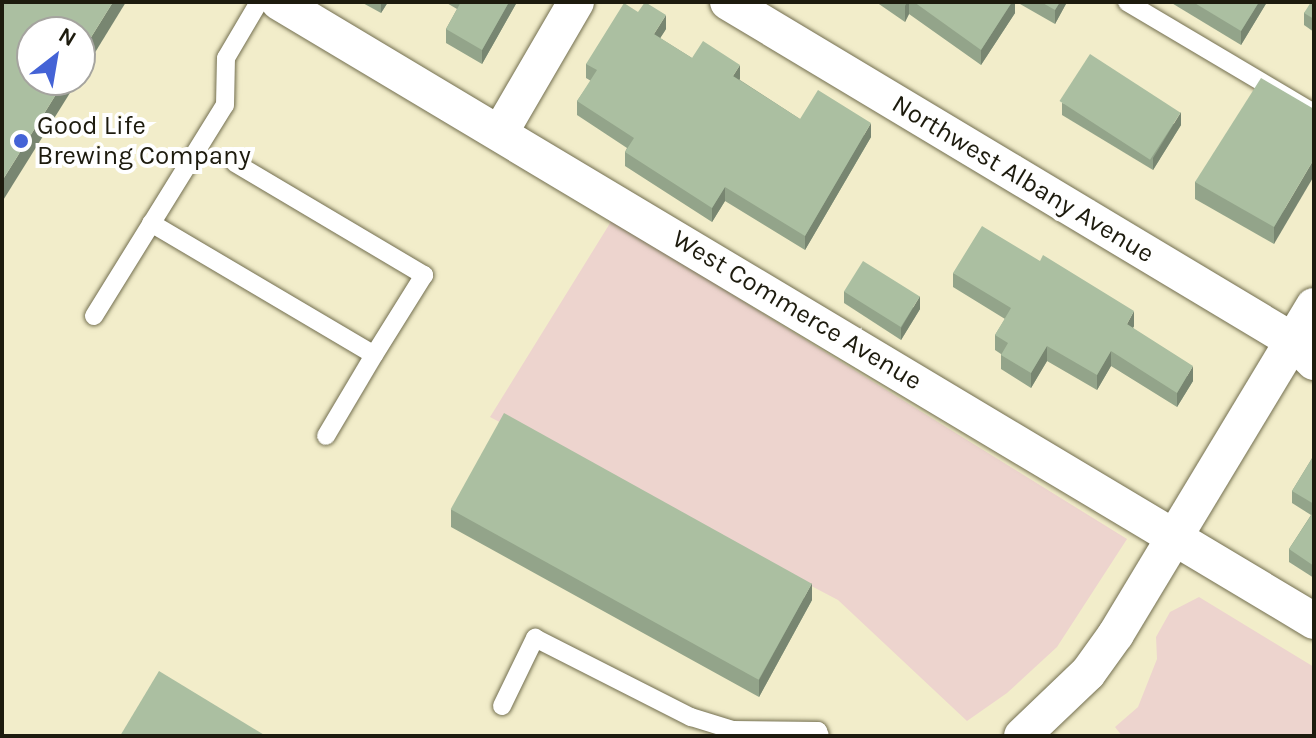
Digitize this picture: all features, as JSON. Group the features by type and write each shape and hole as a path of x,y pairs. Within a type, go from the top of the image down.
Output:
{"street":[{"name":"West Commerce Avenue","path":"279,2 501,131 1314,621"},
{"path":"501,131 576,2"},
{"name":"Northwest Albany Avenue","path":"728,2 1303,351"},
{"path":"1022,736 1088,673 1172,537 1303,351 1314,306"}],"lane":[{"path":"94,316 225,105 226,58 259,2"},
{"path":"1127,2 1314,113"},
{"path":"235,163 424,275 326,436"},
{"path":"151,223 374,355"},
{"path":"502,706 535,638 691,717 733,730 818,731 820,736"}],"shaded area":[{"path":"612,220 1127,539 1057,647 1007,693 967,721 838,600 490,417"},
{"path":"1199,597 1314,667 1314,736 1122,736 1115,727 1138,707 1157,659 1156,637 1170,612"}],"building":[{"path":"2,2 113,2 96,29 96,16 16,16 16,96 55,96 2,181"},
{"path":"461,2 509,2 482,50 446,29"},
{"path":"645,2 666,15 654,34 692,58 703,41 740,65 733,76 800,119 818,90 871,123 805,236 725,187 712,208 625,152 634,138 577,101 597,70 586,64 624,3 638,12"},
{"path":"914,2 1012,2 981,50"},
{"path":"1041,2 1060,2 1055,10"},
{"path":"1193,2 1259,2 1241,31"},
{"path":"1314,2 1314,19 1304,13"},
{"path":"1090,54 1181,113 1150,160 1060,101"},
{"path":"1261,78 1314,109 1314,159 1274,227 1195,182"},
{"path":"982,226 1040,261 1043,255 1134,311 1127,324 1193,366 1177,393 1111,351 1097,375 1047,346 1031,373 1001,355 1008,343 995,335 1011,308 953,273"},
{"path":"863,261 920,297 901,327 844,292"},
{"path":"504,413 812,584 759,680 451,509"},
{"path":"1314,455 1314,504 1292,491"},
{"path":"1314,511 1314,566 1289,549"},
{"path":"159,671 266,736 120,736"}],"place":[{"name":"Good Life Brewing Company","path":"21,141"}]}
